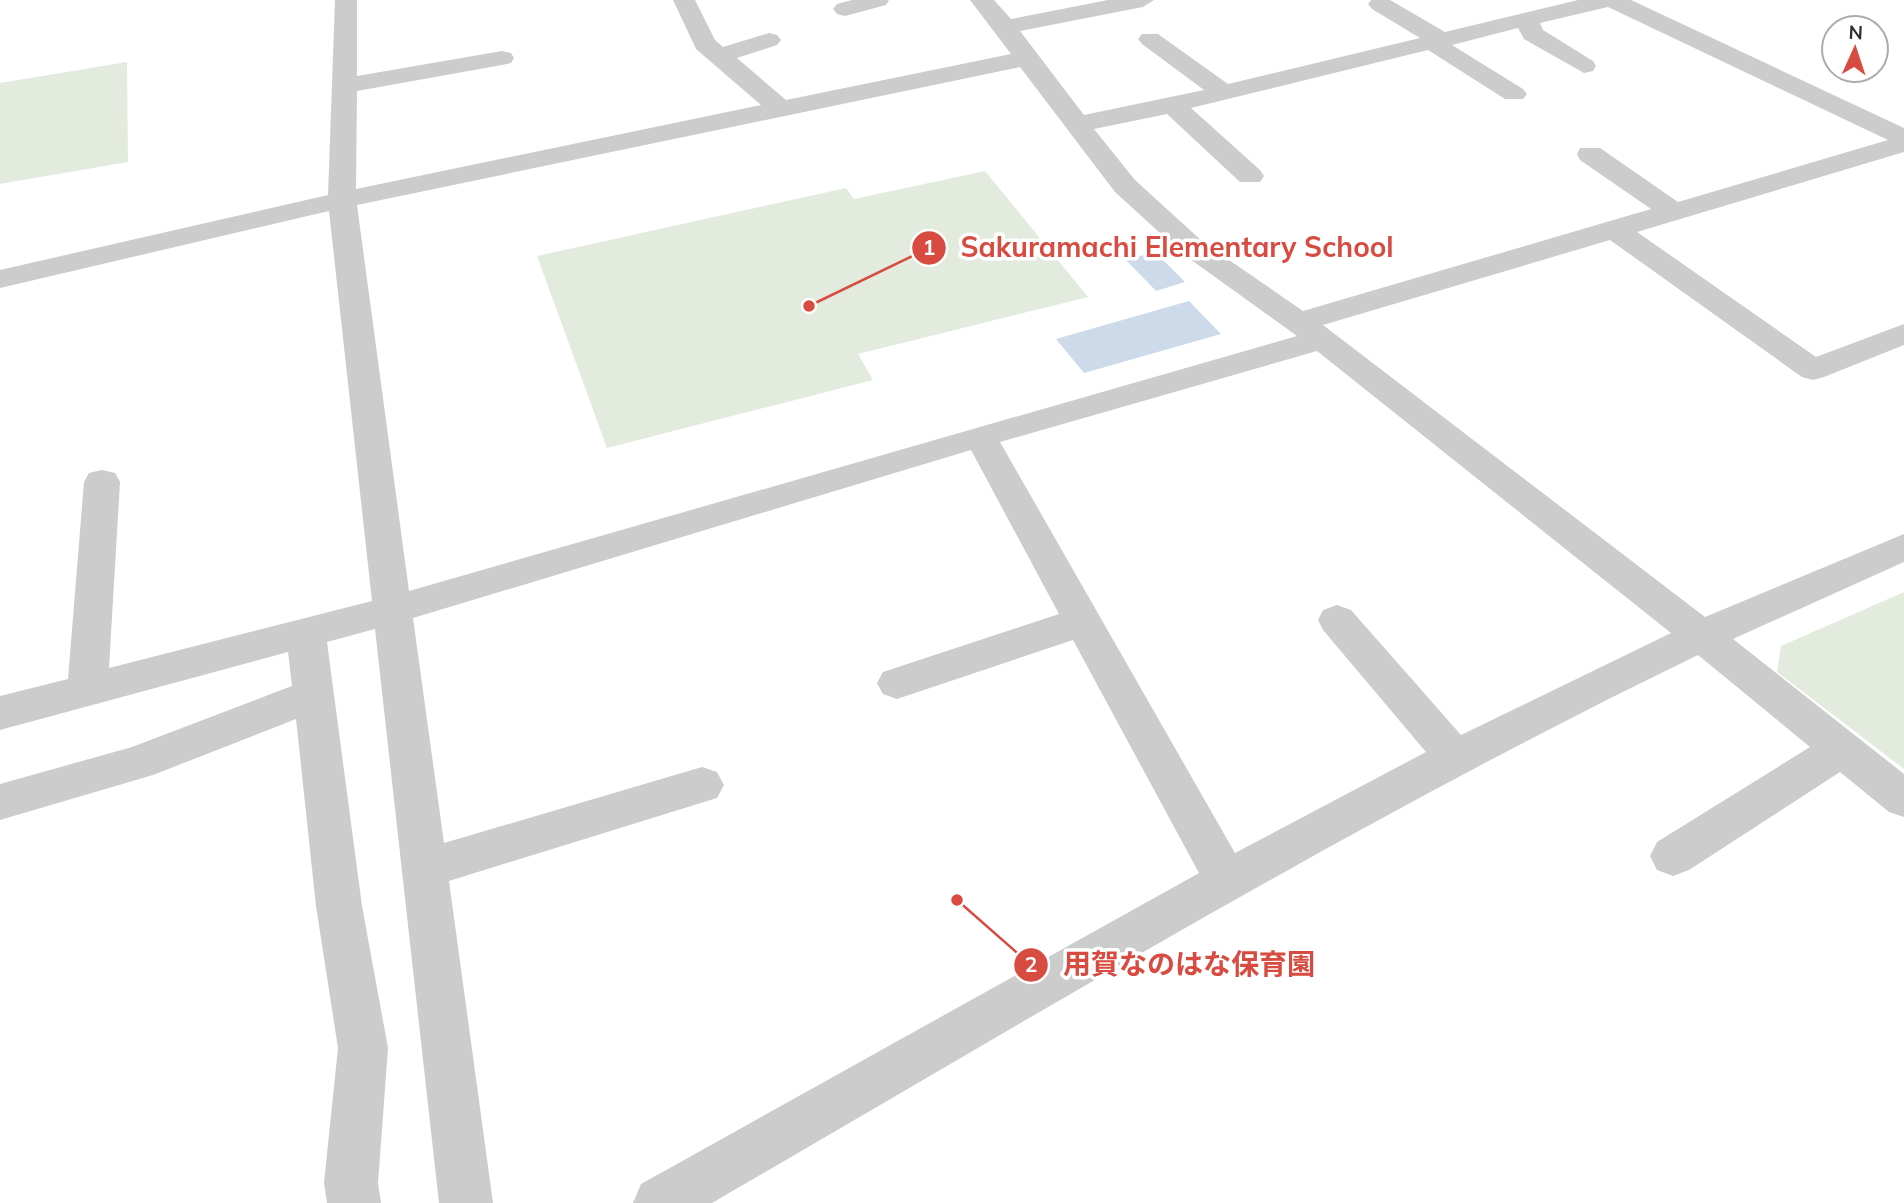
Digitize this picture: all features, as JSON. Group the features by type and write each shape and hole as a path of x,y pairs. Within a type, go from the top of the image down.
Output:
{"street":[{"path":"346,0 342,200 466,1203"},
{"path":"684,0 705,44 779,107"},
{"path":"845,9 878,0"},
{"path":"981,0 1006,27 1026,58 1125,186 1194,248 1310,331 1702,636 1904,799"},
{"path":"1006,27 1143,0"},
{"path":"1078,124 1172,105 1607,0"},
{"path":"1613,0 1904,138"},
{"path":"1380,4 1514,94"},
{"path":"1527,19 1532,34 1584,66"},
{"path":"1150,39 1223,92"},
{"path":"719,56 769,40"},
{"path":"344,86 502,58"},
{"path":"0,279 342,200 779,107 1026,58"},
{"path":"1172,105 1250,176"},
{"path":"0,713 393,610 979,436 1310,331 1615,229 1904,144"},
{"path":"1590,154 1674,212"},
{"path":"1615,229 1813,370 1904,334"},
{"path":"979,436 1227,881"},
{"path":"88,688 102,482"},
{"path":"660,1203 1454,755 1702,636 1904,547"},
{"path":"1336,620 1454,755"},
{"path":"897,683 1083,621"},
{"path":"306,633 339,906 363,1048 351,1182 354,1203"},
{"path":"0,802 138,763 313,695"},
{"path":"1672,856 1840,750"},
{"path":"424,869 702,785"}],"shaded area":[{"path":"127,62 128,162 0,184 0,83"},
{"path":"985,171 1088,297 858,354 873,380 607,448 537,256 846,188 854,199"},
{"path":"1904,592 1904,769 1777,672 1781,646"}],"water":[{"path":"1155,252 1185,282 1156,291 1126,260"},
{"path":"1189,301 1221,334 1084,373 1056,339"}],"place":[{"name":"Sakuramachi Elementary School","path":"809,306"},
{"name":"用賀なのはな保育園","path":"957,900"}]}
